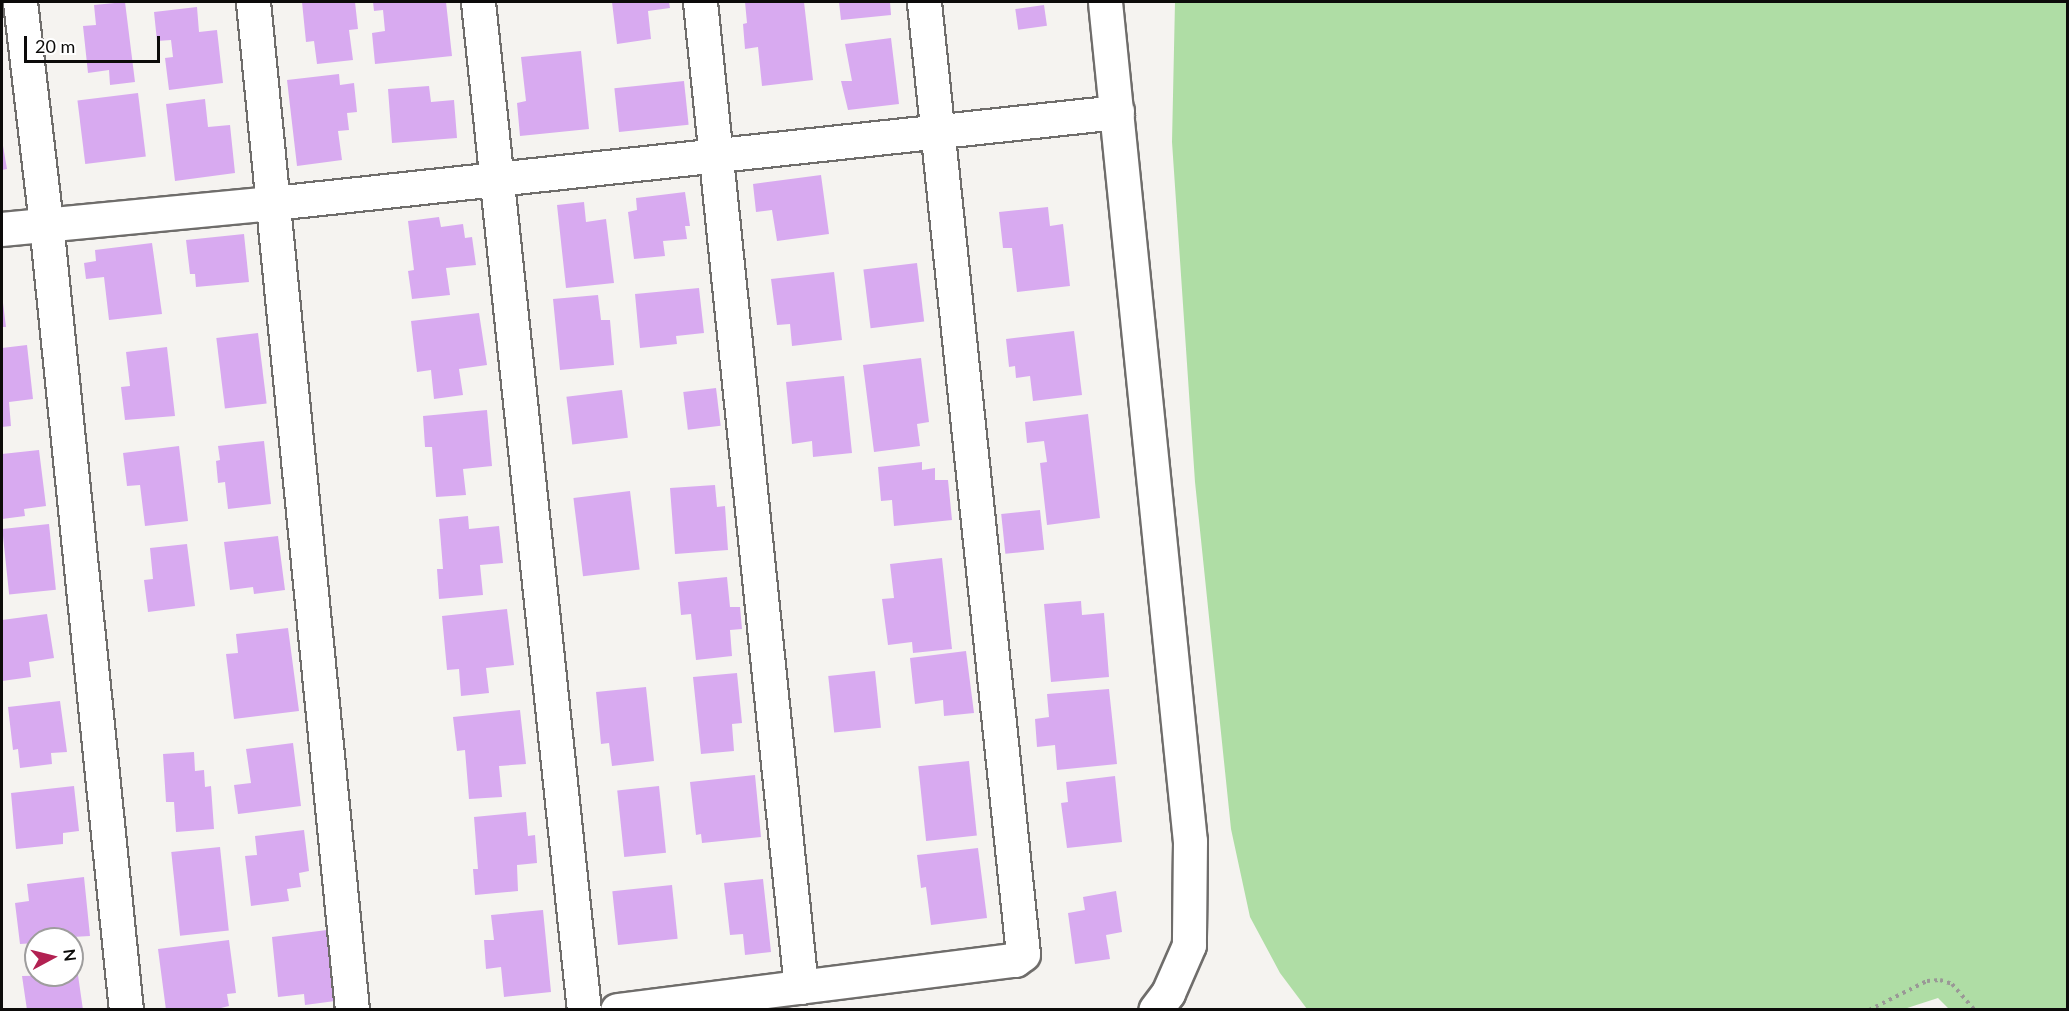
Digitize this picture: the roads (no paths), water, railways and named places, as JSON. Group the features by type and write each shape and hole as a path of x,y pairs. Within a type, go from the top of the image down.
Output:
{"street":[{"path":"20,2 46,223 126,1010"},
{"path":"254,2 352,1010"},
{"path":"478,2 584,1010"},
{"path":"700,2 801,987"},
{"path":"617,1010 1015,960 1023,954 924,2"},
{"path":"1105,2 1190,841 1190,945 1168,993 1155,1010"},
{"path":"2,229 274,203 1117,112"}]}
